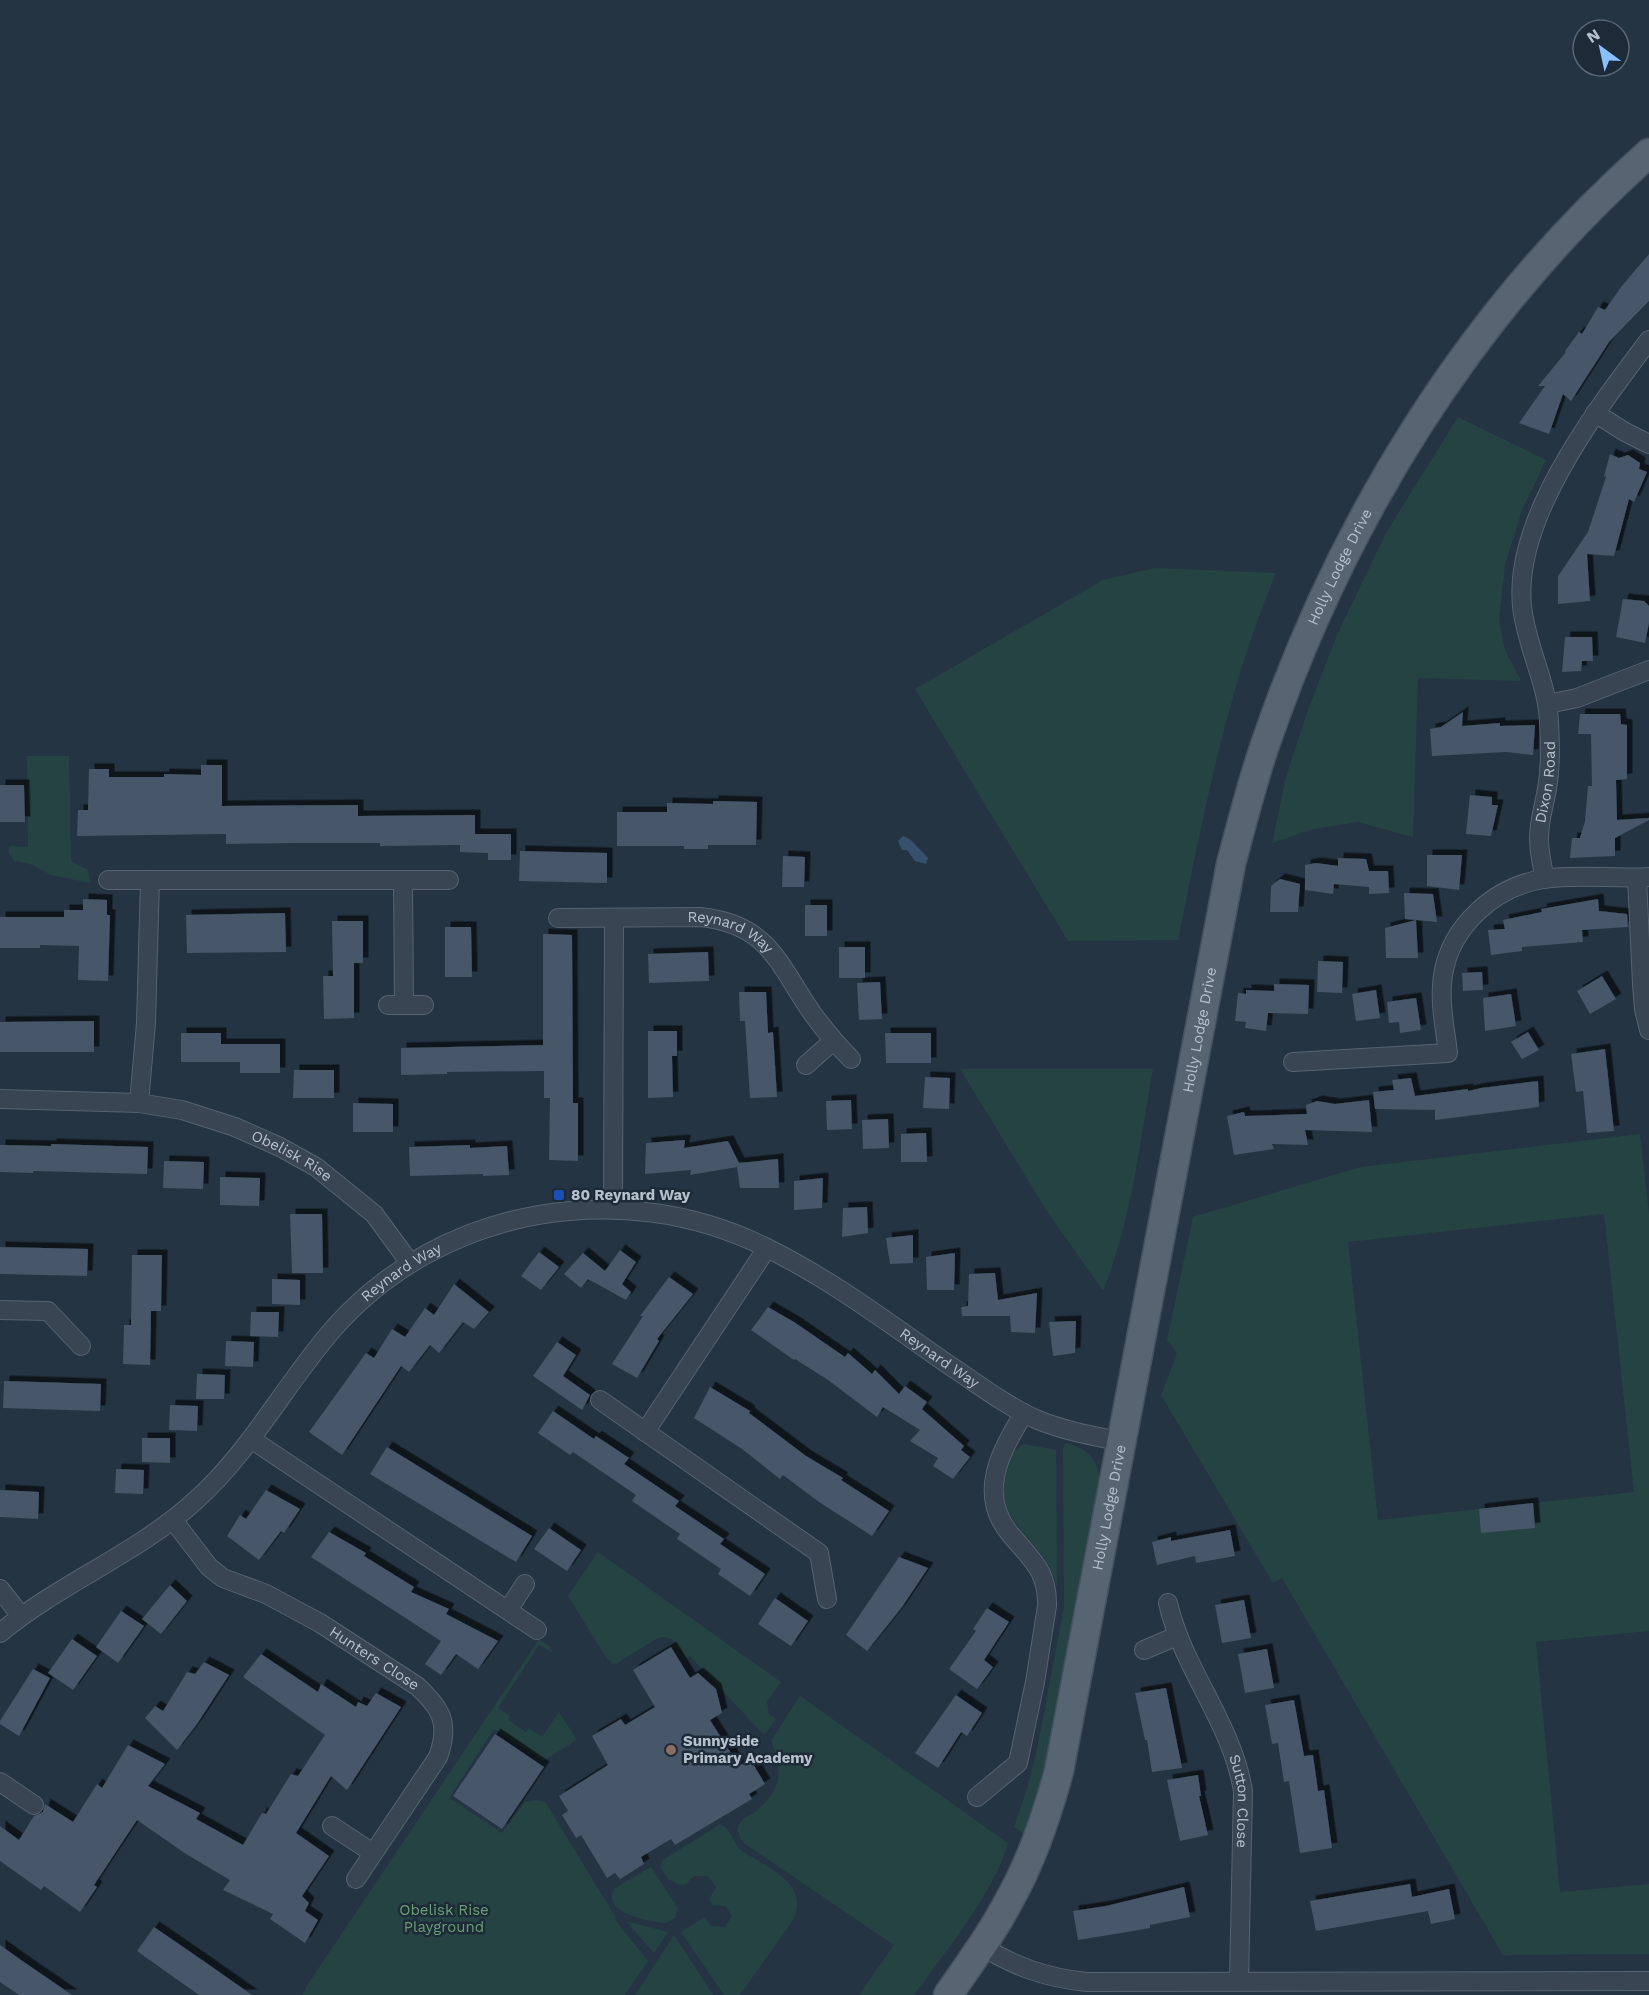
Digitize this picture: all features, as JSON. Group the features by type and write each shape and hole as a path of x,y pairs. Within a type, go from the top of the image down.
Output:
{"main road":[{"name":"Holly Lodge Drive","path":"948,1995 998,1922 1024,1872 1050,1804 1068,1730 1231,864 1265,745 1304,642 1318,607 1355,531 1433,401 1496,315 1545,257 1590,208 1649,153"}],"street":[{"name":"Dixon Road","path":"1545,879 1539,842 1539,825 1550,766 1548,704 1524,624 1522,572 1534,528 1544,504 1577,441 1649,340"},
{"path":"1595,413 1649,444"},
{"path":"1548,704 1587,694 1649,670"},
{"path":"1293,1062 1448,1053 1442,994 1443,973 1452,948 1471,918 1493,897 1526,882 1545,879 1643,878 1642,993 1649,1030"},
{"path":"108,880 449,880"},
{"path":"140,1103 146,1023 150,880"},
{"path":"403,881 396,1005 424,1005"},
{"name":"Reynard Way","path":"558,918 720,919 746,929 764,943 777,958 815,1017 833,1041 851,1059"},
{"path":"613,1209 614,918"},
{"path":"806,1065 833,1041"},
{"name":"Obelisk Rise","path":"0,1099 140,1103 182,1110 235,1126 316,1167 374,1214 410,1263"},
{"name":"Reynard Way","path":"0,1633 21,1616 173,1520 214,1483 251,1439 315,1351 369,1292 410,1263 453,1240 492,1225 542,1214 581,1209 650,1212 691,1220 741,1236 767,1248 834,1287 1024,1413 1064,1428 1123,1442"},
{"path":"645,1432 767,1248"},
{"path":"0,1310 48,1311 81,1346"},
{"path":"600,1400 819,1553 827,1599"},
{"path":"977,1797 1018,1763 1035,1682 1047,1605 1044,1578 1034,1560 1009,1533 995,1504 995,1476 999,1459 1024,1413"},
{"path":"251,1439 537,1630"},
{"name":"Hunters Close","path":"173,1520 209,1567 223,1578 266,1594 320,1623 417,1686 430,1698 439,1711 444,1724 444,1740 438,1757 356,1879"},
{"path":"508,1610 525,1584"},
{"path":"0,1589 21,1616"},
{"name":"Sutton Close","path":"1168,1603 1177,1636 1228,1741 1241,1776 1243,1791 1239,1981"},
{"path":"1144,1650 1177,1636"},
{"path":"0,1782 34,1805"},
{"path":"332,1826 373,1853"},
{"path":"982,1946 1010,1963 1038,1974 1108,1989 1239,1981 1481,1988 1649,1981"}],"green space":[{"path":"1458,417 1546,460 1522,510 1505,565 1499,620 1505,650 1521,681 1418,678 1413,837 1358,822 1313,829 1272,843 1286,777 1309,707 1337,635 1386,533"},
{"path":"1155,568 1276,573 1230,707 1207,800 1178,940 1068,941 915,689 1103,580"},
{"path":"27,756 69,756 71,861 88,870 90,883 51,875 30,864 14,861 9,853 9,846 28,847"},
{"path":"960,1069 1153,1069 1128,1210 1103,1291 1045,1208"},
{"path":"1640,1134 1649,1214 1649,1631 1536,1642 1560,1892 1649,1884 1649,1954 1503,1955 1282,1578 1273,1583 1161,1395 1177,1354 1167,1340 1193,1217 1361,1167","holes":["1604,1214 1634,1492 1378,1520 1348,1242"]},
{"path":"1066,1443 1089,1455 1096,1465 1100,1479 1060,1698 1042,1783 1025,1835 1014,1827 1028,1786 1037,1749 1064,1607 1063,1448"},
{"path":"1024,1444 1056,1450 1057,1587 1044,1558 1011,1516 1004,1496 1006,1469 1009,1461 1014,1452"},
{"path":"598,1552 781,1682 767,1702 769,1714 776,1719 764,1735 690,1656 686,1658 672,1639 658,1638 617,1663 613,1664 607,1659 568,1596"},
{"name":"Obelisk Rise Playground","path":"539,1639 550,1647 553,1653 539,1645 498,1708 510,1716 508,1720 526,1732 529,1728 542,1737 559,1712 577,1740 543,1761 494,1729 449,1798 502,1833 525,1802 536,1800 546,1803 616,1918 615,1920 648,1961 625,1995 303,1995 306,1987"},
{"path":"800,1696 1008,1843 992,1882 980,1902 914,1995 859,1995 894,1945 741,1840 738,1829 741,1821 764,1804 775,1788 779,1771 771,1741"},
{"path":"719,1825 727,1829 742,1851 783,1878 796,1896 797,1907 793,1920 740,1995 724,1995 681,1932 704,1917 711,1926 725,1927 732,1916 726,1906 712,1905 709,1899 716,1887 708,1876 694,1876 686,1884 679,1885 668,1879 660,1867 663,1860"},
{"path":"651,1867 678,1908 675,1918 666,1923 649,1921 620,1910 614,1904 612,1897 615,1888"},
{"path":"626,1921 668,1932 654,1953"},
{"path":"674,1935 713,1995 635,1995"}],"water":[{"path":"903,836 911,840 928,858 926,864 915,861 907,850 902,850 898,841"}],"building":[{"path":"1649,254 1649,301 1609,342 1571,401 1563,394 1549,434 1519,423 1545,386 1538,386 1579,332 1582,334 1598,307 1605,310"},
{"path":"1610,454 1619,458 1628,455 1640,463 1639,469 1647,472 1634,502 1629,499 1614,556 1587,554 1590,601 1558,604 1558,576 1588,532 1606,477 1604,476"},
{"path":"1623,599 1644,601 1649,606 1649,623 1645,643 1616,637"},
{"path":"1565,637 1592,637 1593,661 1582,661 1581,671 1562,672"},
{"path":"1463,712 1462,726 1500,723 1500,726 1535,725 1533,755 1506,752 1432,756 1430,729 1441,727"},
{"path":"1580,714 1620,714 1621,724 1627,725 1627,779 1616,780 1617,820 1649,818 1649,820 1615,838 1615,856 1570,858 1572,838 1580,838 1585,821 1588,786 1592,786 1591,734 1578,734"},
{"path":"201,765 222,765 222,806 358,805 358,816 475,815 475,834 511,834 511,860 488,860 488,853 460,852 460,845 226,844 226,834 77,836 78,810 88,810 89,769 109,769 109,777 164,777 164,774 201,775"},
{"path":"0,785 24,785 25,822 0,822"},
{"path":"1470,795 1492,797 1492,805 1498,805 1491,836 1466,834"},
{"path":"713,801 757,802 756,845 708,845 708,849 684,849 684,846 617,846 617,812 667,812 667,803 713,804"},
{"path":"520,851 607,853 607,883 519,881"},
{"path":"1427,855 1462,855 1459,890 1427,886"},
{"path":"783,856 805,857 804,887 782,887"},
{"path":"1338,858 1366,859 1369,871 1388,871 1389,893 1369,894 1369,887 1334,884 1333,894 1305,890 1305,865 1316,863 1338,866"},
{"path":"1280,879 1300,884 1298,912 1270,912 1271,886"},
{"path":"1404,893 1433,894 1437,922 1405,919"},
{"path":"83,899 107,900 107,915 110,915 108,981 78,980 79,946 40,945 40,948 0,948 0,917 64,917 64,910 83,910"},
{"path":"1598,899 1599,911 1627,914 1628,927 1582,930 1583,942 1522,947 1522,951 1491,955 1488,930 1505,929 1503,920 1542,912 1541,909"},
{"path":"805,905 827,905 827,936 805,936"},
{"path":"285,913 286,952 187,953 186,915"},
{"path":"1416,920 1418,958 1386,958 1385,928"},
{"path":"332,921 363,921 363,963 354,963 354,1018 324,1019 323,976 333,976"},
{"path":"445,927 471,927 472,977 445,977"},
{"path":"543,934 572,935 573,1103 578,1103 578,1161 549,1160 550,1098 544,1098 544,1071 401,1075 401,1048 543,1045"},
{"path":"839,947 865,947 865,978 839,978"},
{"path":"708,952 709,981 649,983 648,954"},
{"path":"1318,961 1343,962 1342,993 1317,992"},
{"path":"1482,972 1483,990 1463,991 1462,973"},
{"path":"1602,976 1616,999 1590,1014 1577,991"},
{"path":"880,982 882,1019 859,1020 857,983"},
{"path":"1274,984 1309,985 1308,1014 1268,1013 1266,1031 1245,1028 1246,1022 1235,1021 1238,993 1246,994 1246,990 1274,991"},
{"path":"1376,990 1380,1018 1356,1021 1352,994"},
{"path":"739,992 766,992 768,1033 773,1032 777,1097 750,1098 745,1021 740,1021"},
{"path":"1511,994 1516,1026 1485,1031 1483,998"},
{"path":"1416,998 1421,1030 1400,1033 1399,1022 1389,1023 1387,1002"},
{"path":"94,1021 94,1052 0,1052 0,1022"},
{"path":"648,1031 677,1031 677,1056 672,1056 673,1097 648,1098"},
{"path":"1528,1032 1539,1050 1522,1059 1511,1042"},
{"path":"181,1033 221,1033 221,1044 280,1044 280,1073 240,1073 240,1062 181,1062"},
{"path":"885,1033 931,1033 931,1063 886,1063"},
{"path":"1605,1049 1614,1131 1587,1133 1583,1091 1576,1092 1571,1054"},
{"path":"294,1070 334,1070 334,1098 293,1098"},
{"path":"925,1077 950,1078 949,1109 923,1108"},
{"path":"1411,1078 1415,1096 1538,1081 1539,1107 1435,1120 1435,1110 1375,1109 1373,1092 1394,1090 1392,1080"},
{"path":"851,1100 852,1129 827,1130 826,1101"},
{"path":"1369,1100 1372,1132 1305,1130 1308,1145 1272,1144 1274,1149 1234,1155 1227,1116 1244,1112 1245,1116 1307,1114 1306,1105 1317,1101 1335,1104"},
{"path":"353,1103 393,1104 393,1132 353,1132"},
{"path":"888,1119 889,1148 863,1149 862,1120"},
{"path":"926,1133 927,1162 901,1162 901,1134"},
{"path":"685,1140 684,1148 728,1141 739,1163 778,1159 779,1188 740,1188 737,1167 690,1175 691,1170 645,1174 646,1143"},
{"path":"51,1144 148,1147 147,1174 0,1172 0,1145 51,1146"},
{"path":"470,1145 470,1148 507,1146 509,1175 410,1176 409,1147"},
{"path":"164,1161 204,1162 203,1189 163,1188"},
{"path":"220,1177 260,1178 259,1206 220,1205"},
{"path":"823,1178 822,1208 794,1210 794,1181"},
{"path":"867,1207 868,1233 842,1237 843,1208"},
{"path":"290,1214 322,1214 323,1273 292,1273"},
{"path":"913,1235 913,1263 890,1264 886,1238"},
{"path":"0,1247 88,1249 87,1276 0,1274"},
{"path":"620,1250 636,1262 622,1284 631,1292 626,1300 588,1279 581,1288 564,1274 583,1253 605,1271"},
{"path":"539,1252 559,1267 541,1290 521,1276"},
{"path":"955,1253 954,1290 927,1290 926,1257"},
{"path":"132,1255 162,1255 161,1311 151,1311 150,1365 123,1364 124,1325 131,1325"},
{"path":"995,1273 998,1300 1037,1293 1035,1333 1011,1332 1010,1316 962,1316 961,1307 968,1306 969,1274"},
{"path":"669,1277 693,1294 657,1339 659,1341 637,1378 612,1364 643,1316 640,1316"},
{"path":"272,1279 300,1280 300,1305 272,1304"},
{"path":"454,1284 489,1312 474,1329 463,1322 439,1353 430,1345 409,1372 401,1366 342,1455 309,1432 366,1353 374,1358 392,1329 405,1337 425,1308 434,1315"},
{"path":"768,1307 845,1357 848,1353 872,1374 875,1370 899,1394 905,1386 927,1402 922,1409 964,1446 961,1450 970,1457 953,1479 933,1466 938,1458 910,1441 920,1430 883,1407 877,1417 828,1380 751,1330"},
{"path":"251,1312 279,1312 278,1337 250,1336"},
{"path":"1076,1321 1075,1353 1053,1356 1049,1322"},
{"path":"226,1341 254,1342 253,1367 225,1366"},
{"path":"557,1342 576,1355 563,1376 590,1395 582,1410 533,1376"},
{"path":"197,1374 225,1375 224,1399 196,1399"},
{"path":"4,1381 101,1384 100,1411 3,1408"},
{"path":"710,1387 750,1411 749,1413 806,1456 843,1478 841,1480 889,1511 872,1536 819,1502 783,1475 780,1479 742,1449 694,1418"},
{"path":"170,1405 198,1406 197,1431 169,1430"},
{"path":"553,1411 594,1439 596,1436 629,1458 624,1464 679,1501 675,1506 724,1539 720,1544 765,1574 750,1596 718,1574 721,1569 677,1539 680,1534 632,1501 636,1495 573,1452 570,1455 538,1433"},
{"path":"142,1438 170,1438 170,1463 142,1462"},
{"path":"387,1447 532,1536 516,1562 370,1474"},
{"path":"116,1469 144,1470 143,1494 115,1493"},
{"path":"0,1490 39,1492 38,1519 0,1517"},
{"path":"266,1490 300,1509 284,1533 281,1531 259,1560 227,1536 240,1515 246,1519"},
{"path":"1533,1503 1535,1528 1481,1533 1479,1509"},
{"path":"549,1528 581,1550 567,1571 534,1549"},
{"path":"1230,1530 1235,1556 1196,1563 1195,1556 1157,1565 1152,1542 1171,1537 1171,1541"},
{"path":"329,1532 366,1553 364,1556 414,1587 411,1592 449,1609 446,1614 498,1641 478,1669 456,1654 441,1675 425,1664 441,1641 311,1557"},
{"path":"899,1557 928,1568 902,1607 867,1651 846,1635"},
{"path":"170,1585 187,1601 161,1634 142,1619"},
{"path":"775,1598 808,1621 791,1646 758,1624"},
{"path":"1244,1600 1251,1638 1222,1643 1215,1605"},
{"path":"987,1608 1009,1622 984,1660 993,1667 977,1689 949,1669 976,1631 973,1629"},
{"path":"121,1611 144,1626 118,1663 96,1647"},
{"path":"72,1639 97,1656 73,1690 48,1673"},
{"path":"671,1647 690,1678 698,1673 716,1689 722,1713 710,1720 739,1766 750,1759 765,1784 749,1794 752,1799 675,1845 671,1839 641,1857 644,1864 620,1879 615,1873 607,1878 581,1835 576,1838 562,1815 568,1811 559,1796 608,1765 592,1736 621,1719 625,1725 655,1707 633,1670"},
{"path":"1267,1649 1274,1688 1245,1693 1238,1654"},
{"path":"261,1654 318,1692 321,1684 356,1707 358,1702 367,1706 376,1693 401,1707 347,1790 331,1776 296,1833 329,1856 302,1896 309,1903 305,1911 318,1920 305,1943 270,1919 273,1914 223,1890 230,1880 186,1854 137,1820 94,1885 97,1887 80,1912 44,1886 41,1890 0,1861 0,1826 19,1840 34,1816 43,1812 45,1804 73,1822 97,1784 102,1788 128,1745 165,1764 148,1786 200,1813 196,1819 243,1845 262,1813 266,1814 291,1774 298,1776 325,1735 243,1677"},
{"path":"204,1662 229,1675 177,1750 145,1718 155,1706 163,1711 187,1672 195,1674"},
{"path":"33,1669 50,1678 19,1736 0,1724 0,1721"},
{"path":"1166,1688 1182,1768 1152,1772 1147,1740 1145,1740 1135,1693"},
{"path":"956,1695 982,1713 967,1736 961,1732 938,1768 915,1753"},
{"path":"1294,1700 1304,1756 1313,1755 1318,1791 1324,1790 1332,1848 1300,1853 1289,1781 1284,1782 1278,1743 1272,1744 1265,1705"},
{"path":"495,1734 544,1767 502,1829 453,1796"},
{"path":"1198,1775 1201,1796 1199,1796 1208,1835 1180,1841 1167,1780"},
{"path":"1410,1884 1412,1897 1449,1889 1455,1919 1431,1924 1428,1911 1316,1931 1310,1901"},
{"path":"1184,1887 1190,1917 1150,1925 1150,1928 1078,1940 1073,1911 1106,1906"},
{"path":"154,1927 252,1995 199,1995 137,1951"},
{"path":"0,1945 72,1995 19,1995 0,1982"}],"place":[{"name":"80 Reynard Way","path":"559,1195"},
{"name":"Sunnyside Primary Academy","path":"671,1750"}]}
